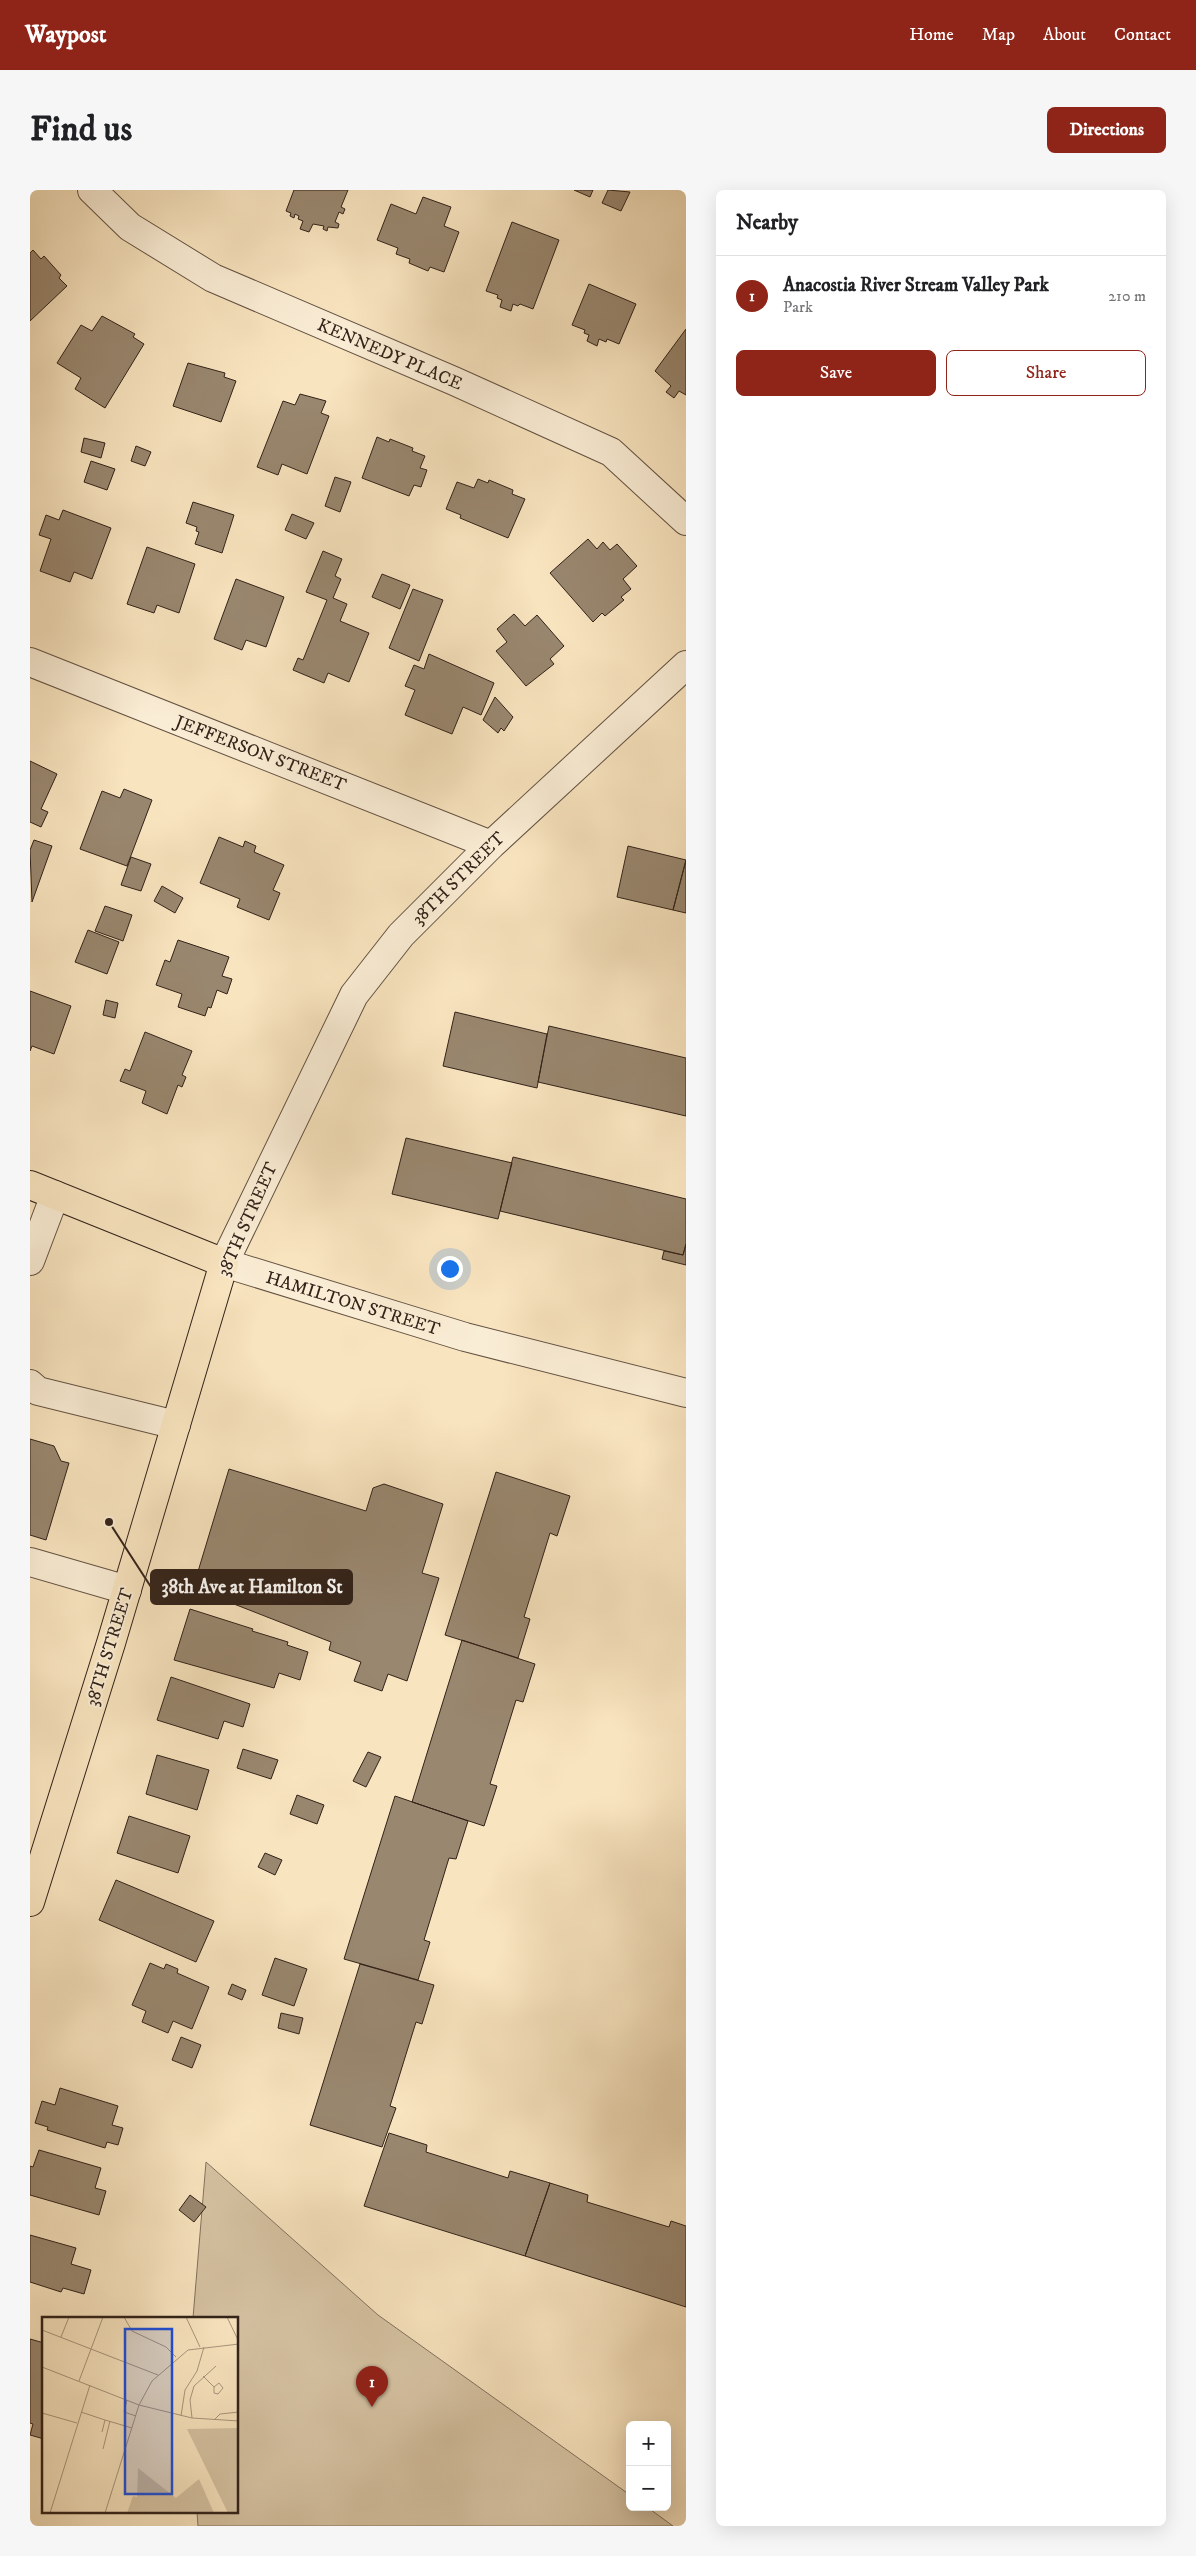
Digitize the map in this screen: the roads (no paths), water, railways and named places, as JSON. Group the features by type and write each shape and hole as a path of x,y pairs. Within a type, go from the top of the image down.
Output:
{"main road":[{"name":"HAMILTON STREET","path":"30,1185 224,1263"},
{"name":"38TH STREET","path":"30,1902 127,1590 224,1263"}],"street":[{"name":"KENNEDY PLACE","path":"92,190 130,227 213,278 454,381 610,452 686,521"},
{"name":"JEFFERSON STREET","path":"30,662 491,845"},
{"name":"38TH STREET","path":"224,1263 354,995 400,935 491,845 686,665"},
{"path":"30,1261 55,1195"},
{"name":"HAMILTON STREET","path":"224,1263 465,1337 686,1393"},
{"path":"30,1384 38,1391 176,1425"},
{"path":"30,1562 127,1590"}],"place":[{"name":"38th Ave at Hamilton St","path":"109,1522"},
{"name":"Anacostia River Stream Valley Park","path":"372,2407"}]}
